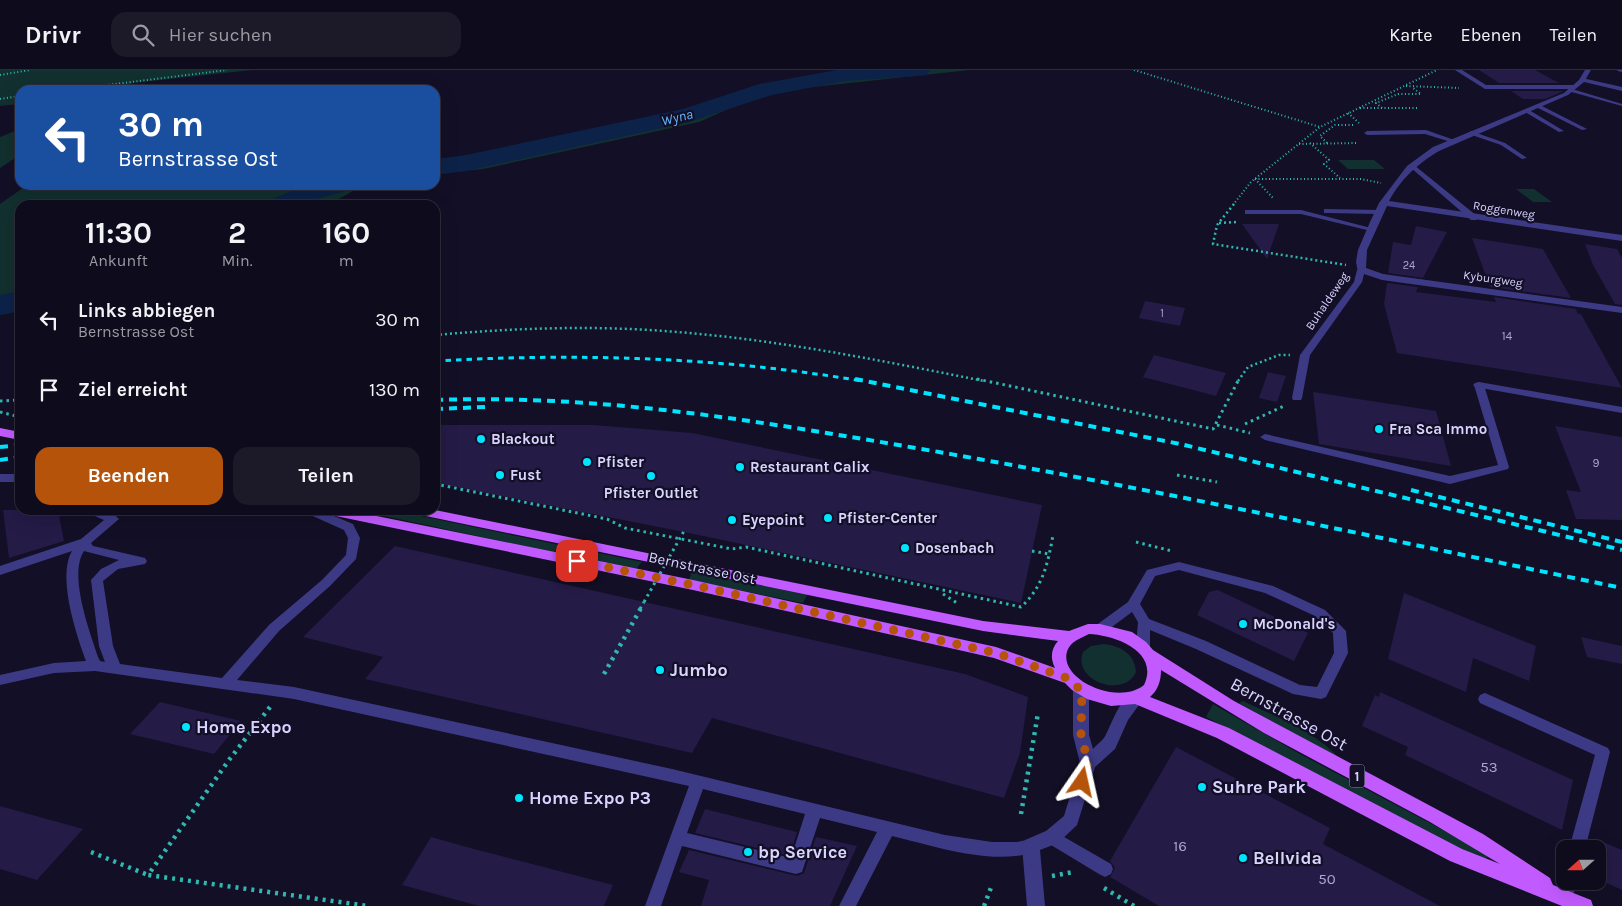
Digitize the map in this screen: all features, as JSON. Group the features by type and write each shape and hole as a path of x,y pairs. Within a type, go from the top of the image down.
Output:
{"main road":[{"path":"0,432 15,435"},
{"name":"Bernstrasse Ost","path":"350,515 693,585 996,653 1067,678"},
{"name":"Bernstrasse Ost","path":"440,515 684,563 983,626 1070,637"},
{"path":"1088,629 1100,629 1123,634 1146,651 1154,665 1155,675 1152,684 1146,692 1136,698 1113,701 1097,698 1082,691 1067,678 1059,660 1063,643 1070,637 1088,629"},
{"name":"Bernstrasse Ost","path":"1146,651 1193,684 1282,736 1556,883"},
{"name":"Bernstrasse Ost","path":"1136,698 1223,733 1456,855 1556,886"},
{"name":"Bernstrasse Ost","path":"1568,890 1584,906"}],"street":[{"path":"1576,85 1588,70"},
{"name":"Buhaldeweg","path":"1361,270 1359,265 1371,229 1381,208 1402,175 1412,166 1436,148 1527,111 1576,85"},
{"name":"Roggenweg","path":"1381,208 1474,218 1622,238"},
{"name":"Kyburgweg","path":"1361,270 1382,277 1622,310"},
{"path":"1479,385 1622,410"},
{"path":"1036,906 1031,846 1052,838 1071,820 1088,763 1081,734 1082,691"},
{"path":"1088,763 1109,744 1122,716 1136,698"}],"lane":[{"path":"1458,70 1485,87 1576,85 1620,105"},
{"path":"1502,84 1576,85 1622,89"},
{"path":"1538,106 1584,129"},
{"path":"1527,111 1561,131"},
{"path":"1367,133 1426,132 1454,141"},
{"path":"1471,133 1503,144 1524,158"},
{"path":"1412,166 1474,218"},
{"path":"1327,211 1381,208"},
{"path":"1248,212 1301,212 1371,229"},
{"name":"Buhaldeweg","path":"1297,398 1305,354 1358,282 1361,270"},
{"path":"1265,437 1450,480 1504,467 1479,385"},
{"path":"0,478 15,478"},
{"path":"0,571 84,542 113,519 104,515"},
{"path":"226,683 274,628 326,583 352,556 354,538 349,527 321,515"},
{"path":"84,542 89,549 144,561 112,566 104,571 97,580 106,646 115,670"},
{"path":"84,542 73,561 72,576 87,649 95,666"},
{"path":"1100,629 1110,618 1134,604 1141,588 1151,573 1179,566 1269,590 1320,613 1340,631 1341,653 1321,693 1298,690 1201,645 1144,622"},
{"path":"1134,604 1144,622 1146,651"},
{"path":"0,680 54,668 95,666 283,691 698,782 945,842 992,849 1017,850 1031,846"},
{"path":"1485,699 1602,752 1579,840"},
{"path":"653,906 698,782"},
{"path":"677,838 796,867 814,811"},
{"path":"847,906 888,828"},
{"path":"1052,838 1105,869"}],"path":[{"path":"0,75 30,70"},
{"path":"107,85 227,70"},
{"path":"1134,70 1320,127 1437,70"},
{"path":"1382,108 1376,103 1398,94 1421,94 1405,85"},
{"path":"1413,88 1485,87"},
{"path":"0,99 15,97"},
{"path":"1358,108 1417,108"},
{"path":"1327,143 1320,136 1336,125 1361,125 1348,113"},
{"path":"1310,143 1329,160 1324,164 1340,179"},
{"path":"1255,179 1361,178 1395,186"},
{"path":"440,335 560,329 711,335 822,351 962,376 1086,400 1214,429 1237,382 1248,367 1279,355 1305,354"},
{"path":"1245,424 1278,410 1297,398"},
{"path":"0,401 15,400"},
{"path":"0,412 15,416"},
{"path":"1217,424 1265,437"},
{"path":"1176,475 1217,482"},
{"path":"440,485 607,519 625,528 732,550 746,547 856,570 941,593 1021,607 1030,601 1045,577 1053,535"},
{"path":"604,674 684,532"},
{"path":"1136,542 1178,552"},
{"path":"1032,551 1049,554"},
{"path":"148,875 229,760 283,691"},
{"path":"1021,814 1032,759 1038,713"},
{"path":"91,852 148,875 368,906"},
{"path":"1034,880 1076,872"},
{"path":"984,906 992,885"},
{"path":"1101,886 1134,906"}],"green space":[{"path":"0,70 252,70 133,83 130,85 15,85 15,104 0,106"},
{"path":"851,70 970,70 785,90 753,98 699,122 483,169 440,173 440,162 497,154 668,116 749,88"},
{"path":"15,131 15,158 0,168 0,137"},
{"path":"1338,160 1374,160 1385,169 1348,169"},
{"path":"1516,189 1534,189 1552,202 1533,202"},
{"path":"20,190 355,190 337,200 15,200 15,312 0,315 0,204"},
{"path":"379,515 416,515 642,562 635,570"},
{"path":"692,571 807,595 803,603 689,580"},
{"path":"1104,644 1121,649 1133,660 1136,672 1130,680 1121,684 1101,683 1085,671 1082,662 1083,652 1091,646"},
{"path":"1243,701 1283,719 1308,733 1341,760 1239,703"},
{"path":"1213,704 1300,754 1490,855 1485,859 1476,857 1206,717"}],"building":[{"path":"1479,70 1535,70 1559,83 1499,83"},
{"path":"1511,91 1564,91 1545,99 1523,99"},
{"path":"1242,224 1279,224 1267,259"},
{"path":"1416,226 1447,232 1423,278 1388,273 1393,242 1411,245"},
{"path":"1472,238 1543,249 1571,298 1490,287"},
{"path":"1585,244 1617,249 1622,258 1622,305 1615,304 1593,265"},
{"path":"1387,283 1418,287 1416,292 1496,302 1494,297 1576,309 1578,314 1581,314 1622,388 1397,353 1384,304"},
{"path":"1145,301 1185,308 1180,326 1139,318"},
{"path":"1154,355 1226,373 1216,396 1143,377"},
{"path":"1268,372 1286,376 1277,402 1259,398"},
{"path":"1313,392 1436,411 1451,466 1319,444"},
{"name":"Pfister-Center","path":"440,425 594,425 692,433 1042,505 1021,603 684,532 440,484"},
{"path":"1555,426 1622,437 1622,520 1576,519 1566,490 1581,492"},
{"path":"3,510 15,510 15,515 59,515 64,541 9,558"},
{"name":"Jumbo","path":"395,546 965,674 1028,697 1020,753 1004,798 712,718 692,753 365,679 383,657 303,637"},
{"path":"1218,590 1308,633 1294,661 1197,615 1209,592"},
{"path":"1404,593 1536,646 1529,681 1473,658 1466,692 1388,659"},
{"path":"1581,637 1622,646 1622,664 1587,657"},
{"path":"1380,692 1573,780 1562,830 1405,755 1408,747 1362,726 1375,695 1379,697"},
{"name":"Home Expo","path":"160,702 241,721 214,754 130,734"},
{"name":"Suhre Park","path":"1176,747 1330,828 1323,844 1440,906 1159,906 1110,877 1115,868 1110,861"},
{"path":"0,806 83,829 37,880 0,869"},
{"path":"705,809 797,832 790,856 695,833"},
{"path":"431,837 613,885 604,906 479,906 402,885"},
{"path":"816,837 857,846 830,906 701,906 709,880 679,872 689,850 797,876 804,873"},
{"path":"1606,843 1622,850 1622,890 1606,883"}],"waterway":[{"name":"Wyna","path":"440,166 466,163 689,115 767,89 845,75 919,70"},
{"name":"Wyna","path":"293,200 306,193 318,190"},
{"name":"Wyna","path":"0,305 15,302"}],"railway":[{"path":"440,361 542,357 649,359 755,367 862,381"},
{"path":"855,379 1180,444 1622,550"},
{"path":"440,400 499,399 626,406 751,421 939,452 1110,484 1281,517 1622,588"},
{"path":"440,409 485,407"},
{"path":"0,447 15,446"},
{"path":"0,460 15,458"},
{"path":"1411,490 1622,542"}],"place":[{"name":"Fra Sca Immo","path":"1379,429"},
{"name":"Blackout","path":"481,439"},
{"name":"Pfister","path":"587,462"},
{"name":"Restaurant Calix","path":"740,467"},
{"name":"Fust","path":"500,475"},
{"name":"Pfister Outlet","path":"651,476"},
{"name":"Pfister-Center","path":"828,518"},
{"name":"Eyepoint","path":"732,520"},
{"name":"Dosenbach","path":"905,548"},
{"name":"McDonald's","path":"1243,624"},
{"name":"Jumbo","path":"660,670"},
{"name":"Home Expo","path":"186,727"},
{"name":"Suhre Park","path":"1202,787"},
{"name":"Home Expo P3","path":"519,798"},
{"name":"bp Service","path":"748,852"},
{"name":"Bellvida","path":"1243,858"}],"route":[{"path":"577,561 996,653 1067,678 1082,691 1081,734 1088,763 1082,782"}]}
